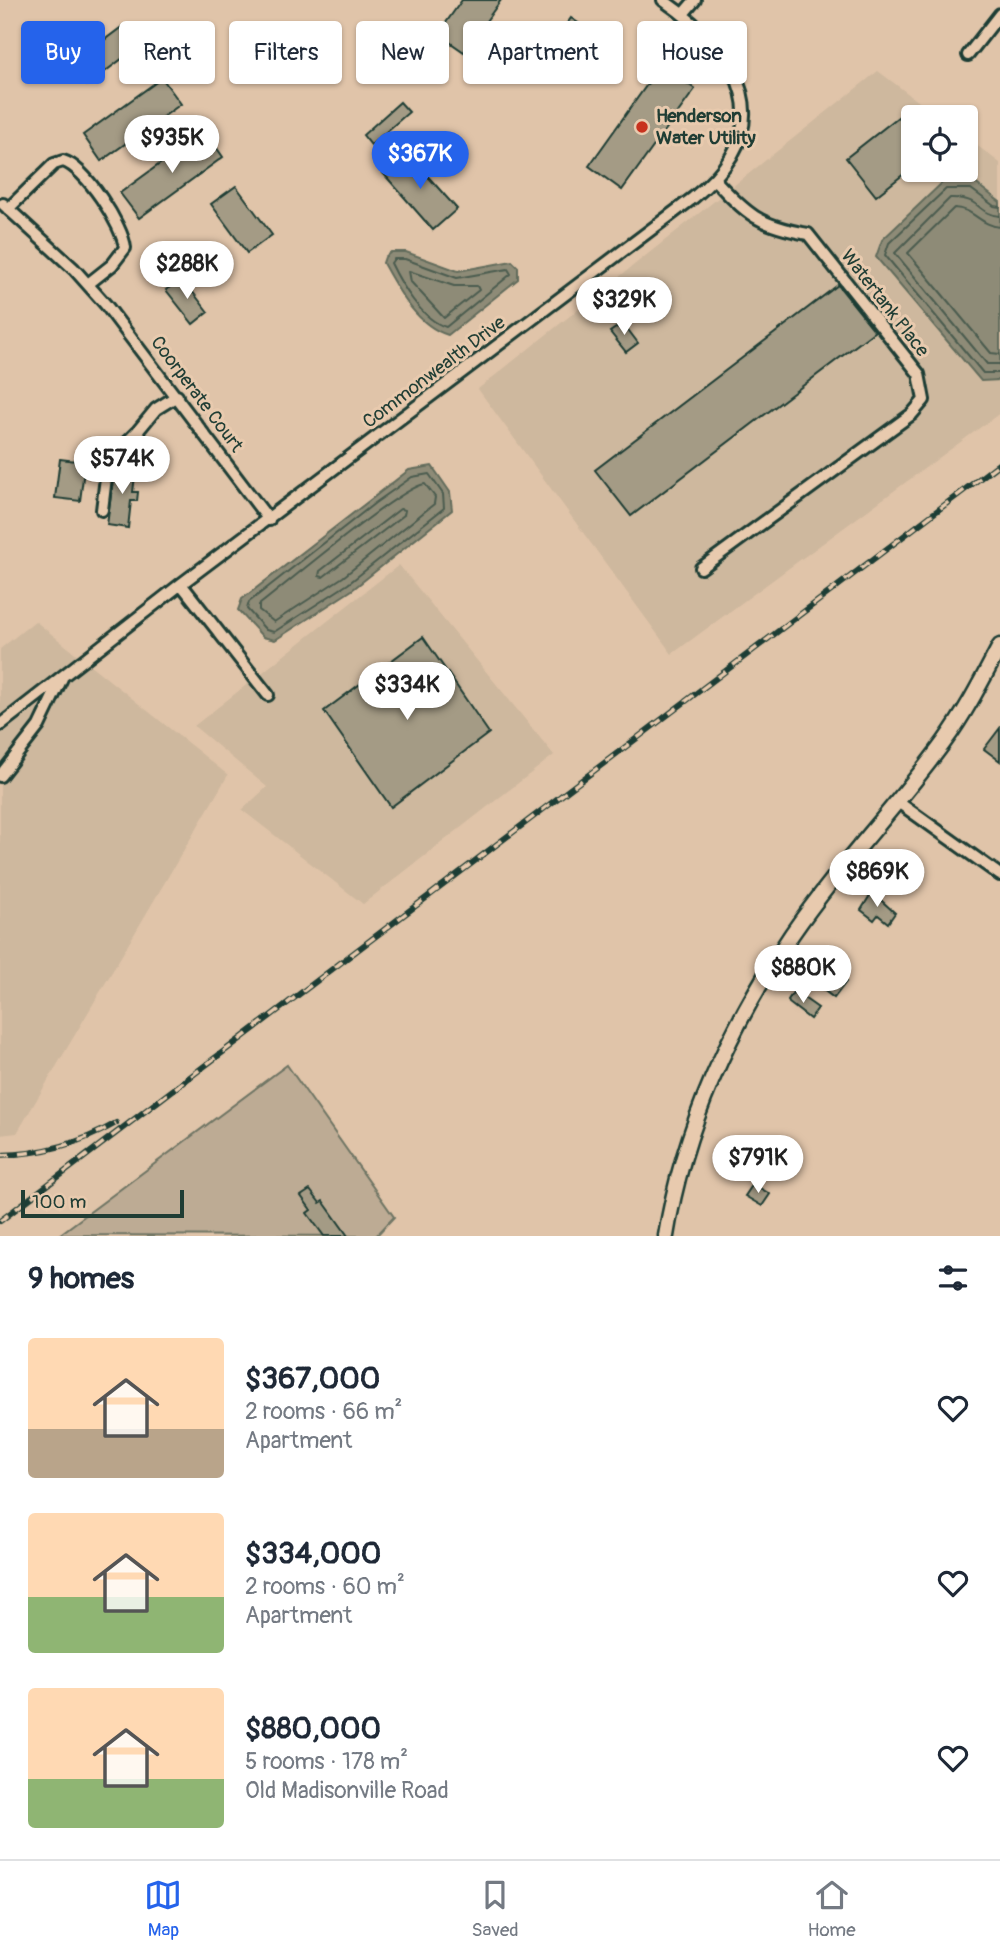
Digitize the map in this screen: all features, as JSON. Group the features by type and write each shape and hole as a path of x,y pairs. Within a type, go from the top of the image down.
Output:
{"main road":[{"path":"666,1236 681,1170 699,1111 736,1028 792,934 945,741 1000,646"}],"street":[{"name":"Commonwealth Drive","path":"0,725 714,179 729,161 740,132 740,86 718,46 663,0"},
{"path":"683,14 695,0"},
{"path":"968,55 999,19"},
{"name":"Coorperate Court","path":"88,284 112,265 125,248 124,235 80,170 63,161 54,164 6,207 88,284 177,396 269,520"},
{"name":"Watertank Place","path":"701,568 912,414 923,400 919,374 808,234 772,228 740,207 714,179"},
{"path":"102,510 108,461 156,409 177,396"},
{"path":"137,432 157,468"},
{"path":"181,584 268,695"},
{"path":"0,776 39,726 63,675"},
{"path":"898,802 1000,875"}],"shaded area":[{"path":"878,71 923,105 901,105 901,182 978,182 978,146 1000,163 1000,413 672,654 478,389"},
{"path":"399,565 554,755 363,904 242,810 267,787 194,726"},
{"path":"35,621 228,775 17,1133 0,1135 0,649"},
{"path":"287,1065 394,1217 376,1236 59,1235"}],"water":[{"path":"943,182 974,182 1000,202 1000,380 981,381 876,257 882,240"},
{"path":"391,252 406,252 458,271 512,261 518,267 518,279 448,335 427,324 402,295 383,263"},
{"path":"432,466 450,492 452,510 352,590 275,640 263,637 238,610 242,599 409,470"}],"building":[{"path":"462,0 501,0 486,21 463,21 463,51 449,42 447,21"},
{"path":"119,29 119,61 105,72 105,40"},
{"path":"154,84 166,84 181,104 101,161 83,135"},
{"name":"Henderson Water Utility","path":"647,84 688,84 695,89 622,190 589,166"},
{"path":"400,102 409,112 371,145 363,135"},
{"path":"901,115 901,176 876,196 846,158"},
{"path":"205,131 223,157 139,218 120,193"},
{"path":"407,153 457,209 433,230 383,173"},
{"path":"236,186 272,235 247,253 211,204"},
{"path":"182,278 208,312 193,324 166,290"},
{"path":"838,285 875,331 631,516 595,470"},
{"path":"623,323 638,343 626,352 610,332"},
{"path":"60,459 85,462 80,501 55,498"},
{"path":"115,465 136,468 133,492 138,492 137,501 131,501 128,528 107,525"},
{"path":"423,637 489,733 391,807 324,711"},
{"path":"1000,728 1000,761 984,749"},
{"path":"908,859 924,873 913,886 894,871"},
{"path":"872,892 895,913 888,923 878,915 874,920 861,910"},
{"path":"823,964 846,982 834,998 810,980"},
{"path":"794,991 818,1008 810,1019 789,1003"},
{"path":"753,1184 770,1194 762,1206 745,1196"},
{"path":"310,1190 320,1203 323,1201 348,1236 324,1236 307,1213 311,1210 301,1196"}],"railway":[{"path":"0,1221 1000,463"},
{"path":"0,1155 30,1153 60,1146 88,1137 116,1123"}],"place":[{"name":"Henderson Water Utility","path":"642,127"}]}
